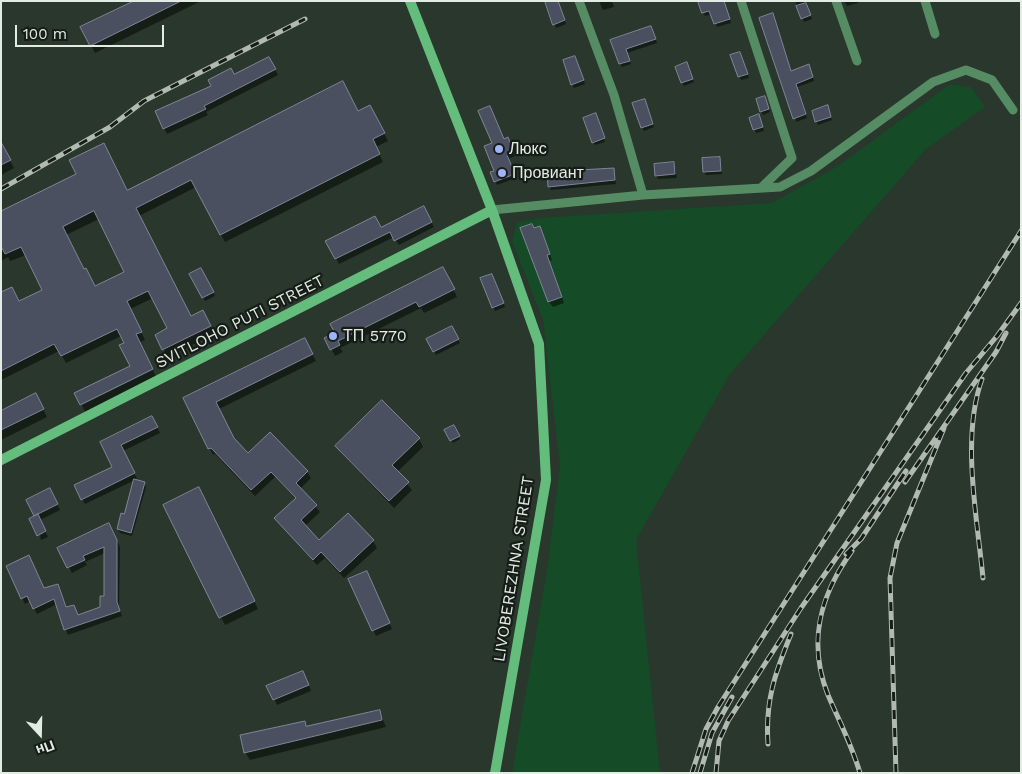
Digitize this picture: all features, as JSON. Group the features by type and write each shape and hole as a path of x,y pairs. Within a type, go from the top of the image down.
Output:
{"main road":[{"name":"LIVOBEREZHNA STREET","path":"410,1 492,210 539,344 546,480 495,773"},
{"name":"SVITLOHO PUTI STREET","path":"1,460 492,210"}],"street":[{"path":"579,1 614,96 643,195"},
{"path":"741,1 792,158 760,188"},
{"path":"836,1 857,61"},
{"path":"925,1 935,34"},
{"path":"492,210 643,195 780,187 811,171 934,82 966,70 992,80 1013,110"}],"green space":[{"path":"950,84 971,87 985,107 925,150 730,374 636,540 660,773 512,773 547,570 560,466 543,320 512,241 517,223 539,218 772,203 838,166"}],"building":[{"path":"134,1 181,1 90,46 80,27"},
{"path":"545,1 558,1 565,20 553,25"},
{"path":"698,1 724,1 730,19 714,24 709,11 702,13"},
{"path":"806,3 811,15 801,19 796,6"},
{"path":"773,13 791,71 809,64 813,77 796,84 806,114 793,119 759,18"},
{"path":"651,26 656,39 626,49 630,61 619,64 610,40"},
{"path":"740,52 748,74 738,77 730,55"},
{"path":"575,56 584,80 571,85 563,60"},
{"path":"269,57 276,69 204,106 206,109 163,129 155,111 211,86 208,80 231,68 234,74"},
{"path":"687,62 693,79 681,83 675,67"},
{"path":"343,81 358,111 370,105 385,133 373,139 380,154 220,235 191,180 136,208 191,316 203,310 211,326 162,350 155,335 167,328 148,291 127,301 142,332 136,334 153,369 80,405 74,393 130,366 119,345 124,343 117,329 61,356 54,344 1,371 1,292 12,287 19,301 42,290 21,247 5,254 1,246 1,211 76,174 69,160 104,143 127,190","holes":["94,211 124,272 95,286 86,268 84,269 63,227"]},
{"path":"765,96 769,109 760,112 756,99"},
{"path":"645,99 653,124 641,128 632,103"},
{"path":"828,105 831,117 815,122 812,111"},
{"path":"490,106 504,139 508,137 514,152 507,155 515,174 494,182 490,172 494,171 484,146 492,143 478,111"},
{"path":"596,113 605,138 592,143 583,118"},
{"path":"759,114 763,127 753,130 749,118"},
{"path":"1,142 11,160 1,165"},
{"path":"720,157 721,171 703,172 702,158"},
{"path":"674,162 675,174 655,176 654,164"},
{"path":"579,168 579,170 614,168 615,180 548,187 547,170"},
{"path":"424,206 432,222 394,241 390,232 335,259 325,241 375,216 381,227"},
{"path":"532,224 534,228 540,226 550,254 547,255 562,297 548,302 520,228"},
{"path":"443,267 455,289 419,307 416,302 338,341 340,345 330,350 324,338 335,333 330,324"},
{"path":"201,268 214,292 202,298 189,274"},
{"path":"492,274 504,303 492,308 480,278"},
{"path":"452,326 459,339 433,352 426,339"},
{"path":"305,338 313,354 216,402 234,438 248,453 270,432 308,471 296,483 317,505 301,520 319,540 348,513 374,540 340,572 321,552 313,560 274,518 296,498 271,472 251,490 211,448 208,449 183,398"},
{"path":"36,393 44,409 1,430 1,411"},
{"path":"382,400 420,438 392,465 409,482 389,501 335,446"},
{"path":"152,416 158,427 121,445 135,473 81,500 74,485 112,467 100,442"},
{"path":"454,425 460,436 450,441 444,430"},
{"path":"134,479 145,482 131,533 117,529 121,513 124,514"},
{"path":"199,487 255,601 219,618 163,505"},
{"path":"50,488 58,504 34,516 26,500"},
{"path":"38,514 46,531 37,536 29,519"},
{"path":"109,523 117,540 117,602 120,611 64,630 54,599 33,609 27,596 21,599 6,566 29,555 44,588 58,584 66,607 74,605 78,615 100,607 100,596 104,596 104,547 83,556 85,560 67,568 57,548"},
{"path":"367,571 390,623 372,631 348,579"},
{"path":"303,671 309,685 273,700 266,686"},
{"path":"380,710 382,720 244,753 240,735 305,721 306,726"}],"railway":[{"path":"1,189 110,127 144,101 305,19"},
{"path":"692,773 706,729 718,707 1021,231"},
{"path":"716,773 719,741 728,721 801,608 966,373 997,336 1021,303"},
{"path":"905,482 996,352 1006,333"},
{"path":"982,379 972,426 972,477 983,578"},
{"path":"896,773 890,578 897,543 944,428"},
{"path":"846,554 861,539 906,471"},
{"path":"852,551 841,568 825,602 820,620 818,656 828,695 860,773"},
{"path":"768,744 768,714 772,688 791,634"},
{"path":"700,773 712,733 732,697"}],"place":[{"name":"Люкс","path":"499,149"},
{"name":"Провиант","path":"502,173"},
{"name":"ТП 5770","path":"333,336"}]}
